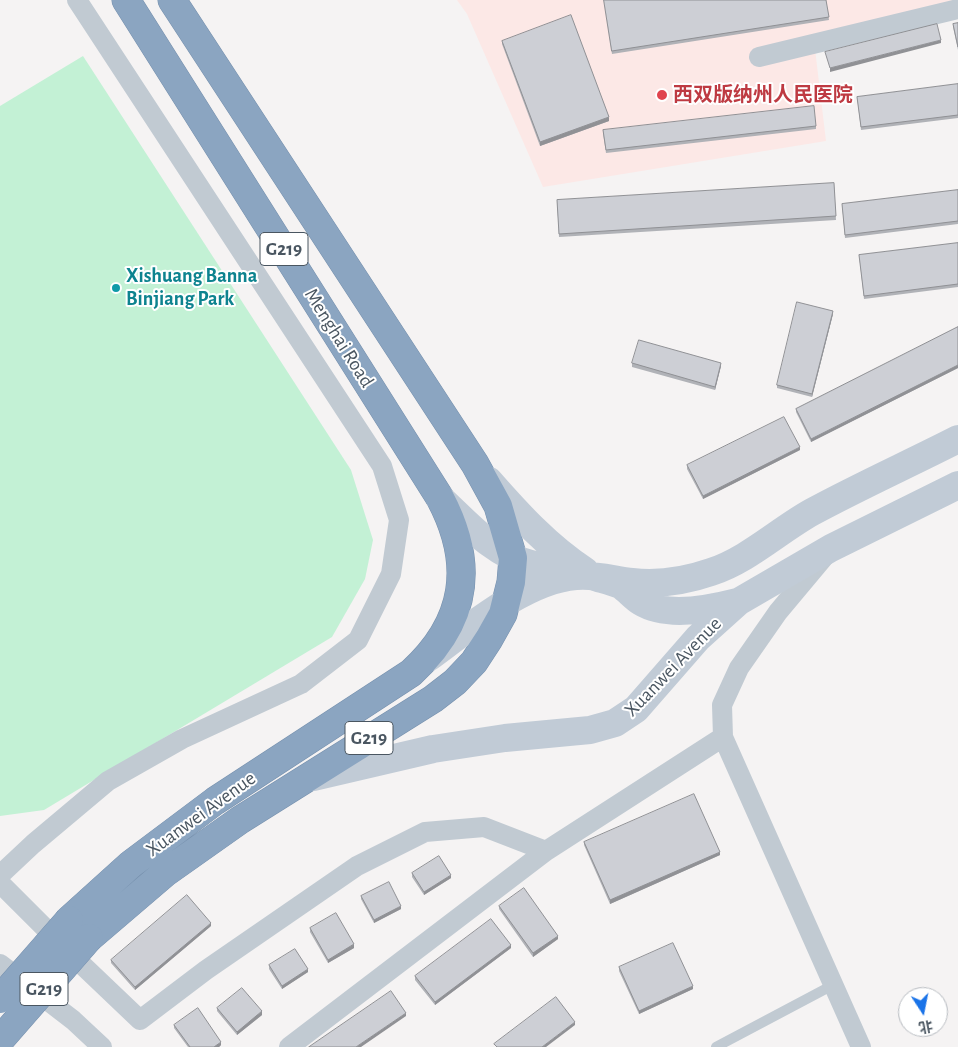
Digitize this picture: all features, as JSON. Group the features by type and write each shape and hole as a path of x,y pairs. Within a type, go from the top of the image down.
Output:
{"highway":[{"name":"Menghai Road","path":"126,0 440,498"},
{"name":"G219","path":"172,0 474,464"},
{"name":"Xuanwei Avenue","path":"0,1040 89,938 165,873 240,820 433,698 455,682 474,662 489,639 507,601 511,582 512,558 498,506 474,464"},
{"name":"Xuanwei Avenue","path":"0,999 69,920 131,864 214,801 411,672 427,659 440,642 450,624 461,584 462,563 459,542 452,519 440,498"}],"main road":[{"name":"Xuanwei Avenue","path":"427,659 507,601 557,580 576,576 660,583 687,580 713,571 738,559 811,513 958,439"},
{"path":"474,464 518,515 564,558 595,577"},
{"name":"Xuanwei Avenue","path":"302,780 378,760 433,749 505,738 590,730 610,726 636,709 698,638 738,602 831,548 958,485"},
{"path":"440,498 481,537 496,549 512,558 530,564 595,577 620,585 640,602 658,609 686,610 712,608 738,602"}],"street":[{"path":"0,875 33,844 108,781 182,739 301,684 358,640 391,574 399,520 382,466 78,0"},
{"path":"759,57 958,9"},
{"path":"831,548 778,612 739,668 722,705 723,737 861,1047"},
{"path":"289,1047 546,851 723,737"},
{"path":"0,883 140,1020 206,970 357,866 425,832 484,827 546,851"},
{"path":"0,964 73,1020 102,1047"}],"lane":[{"path":"716,1047 833,985"}],"shaded area":[{"name":"西双版纳州人民医院","path":"457,0 958,0 815,49 826,141 543,187 467,14"}],"green space":[{"name":"Xishuang Banna Binjiang Park","path":"83,56 351,470 373,540 365,579 332,637 44,810 0,816 0,106"}],"building":[{"path":"604,0 826,0 829,17 612,51"},
{"path":"571,15 609,117 540,142 502,41"},
{"path":"958,23 958,47 953,24"},
{"path":"937,24 941,40 830,68 825,52"},
{"path":"958,84 958,115 861,127 857,97"},
{"path":"814,106 816,126 606,150 603,130"},
{"path":"834,183 836,216 559,234 557,200"},
{"path":"958,190 958,221 845,235 842,204"},
{"path":"958,243 958,284 864,296 859,255"},
{"path":"797,302 833,311 812,394 777,385"},
{"path":"958,327 958,365 811,439 796,409"},
{"path":"639,340 721,363 715,387 632,363"},
{"path":"784,417 800,447 703,496 687,465"},
{"path":"694,794 720,852 610,900 584,842"},
{"path":"439,856 451,875 424,892 412,873"},
{"path":"389,882 401,906 374,920 361,896"},
{"path":"524,888 558,936 533,953 499,906"},
{"path":"187,895 211,923 135,987 111,960"},
{"path":"336,913 354,944 328,960 310,928"},
{"path":"491,919 511,945 435,1002 415,976"},
{"path":"673,943 693,986 639,1011 619,967"},
{"path":"295,949 308,969 282,986 269,965"},
{"path":"242,988 262,1011 237,1032 217,1008"},
{"path":"391,991 406,1013 356,1047 309,1047"},
{"path":"556,997 575,1022 542,1047 497,1047 494,1044"},
{"path":"198,1008 221,1042 214,1047 190,1047 174,1025"}],"place":[{"name":"西双版纳州人民医院","path":"662,95"},
{"name":"Xishuang Banna Binjiang Park","path":"116,288"}]}
